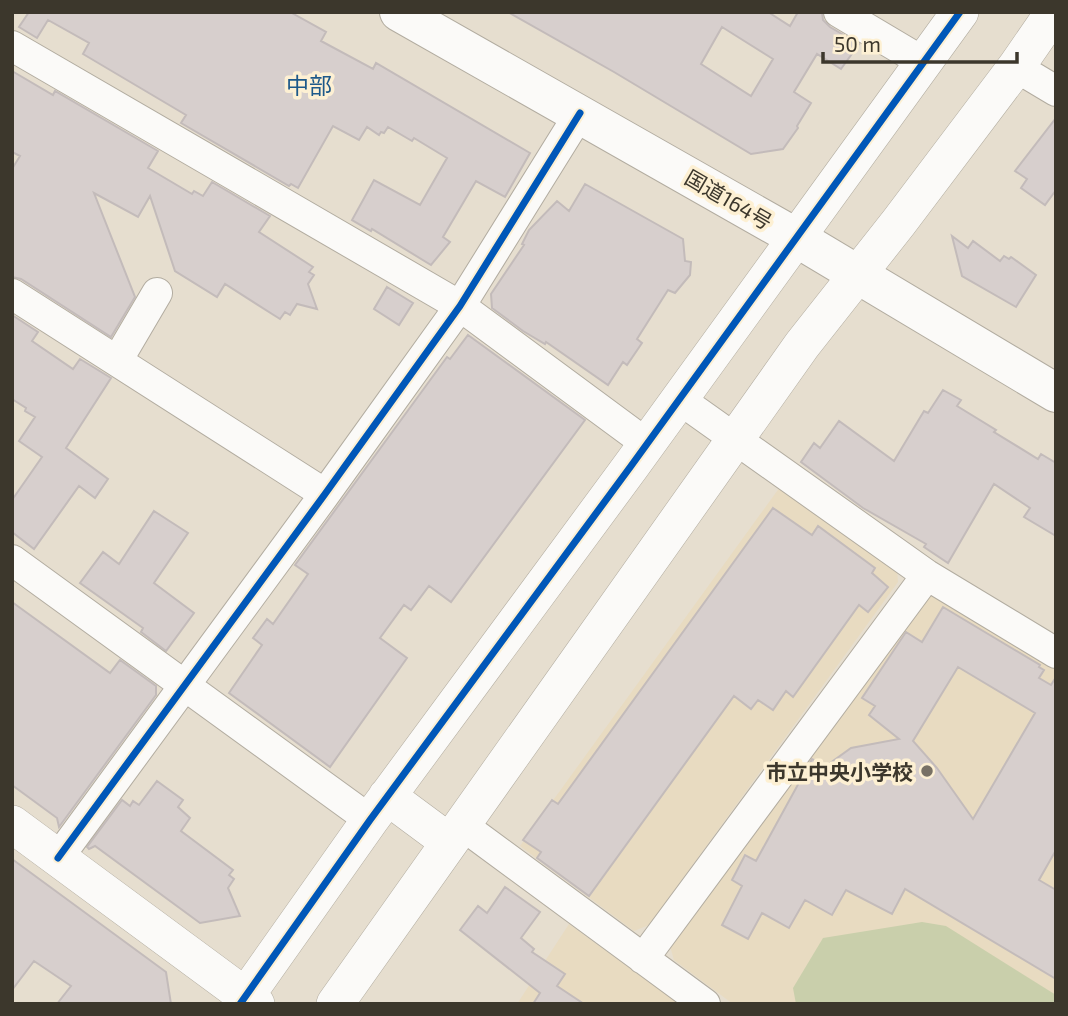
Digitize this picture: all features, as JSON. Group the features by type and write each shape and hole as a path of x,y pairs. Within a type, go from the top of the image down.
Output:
{"highway":[{"name":"国道164号","path":"422,18 1056,393"}],"street":[{"path":"839,12 923,62"},
{"path":"12,824 247,1001 378,808 647,444 960,12"},
{"path":"335,1004 802,345 899,222 1054,12"},
{"path":"12,46 460,306 647,444"},
{"path":"1016,67 1056,91"},
{"path":"58,858 326,494 460,306 580,113"},
{"path":"117,361 157,293"},
{"path":"12,294 326,494"},
{"path":"679,399 927,575 1056,653"},
{"path":"12,560 184,686 378,808 455,833 643,959 705,1004"},
{"path":"643,959 927,575"}],"shaded area":[{"path":"780,487 897,570 898,582 649,925 634,931 520,846"},
{"name":"市立中央小学校","path":"936,596 1056,668 1056,1004 733,1004 674,960 670,946 923,597"},
{"path":"569,924 679,1004 517,1004"}],"green space":[{"path":"922,922 946,926 1056,995 1056,1004 796,1004 793,988 823,938"}],"building":[{"path":"29,12 290,12 326,32 321,41 373,69 376,63 530,153 505,197 476,181 443,237 450,242 431,265 352,220 374,180 420,205 447,158 414,138 412,141 388,127 379,135 367,127 359,140 333,126 298,188 291,184 289,186 181,123 186,115 83,54 89,43 48,20 37,38 19,27"},
{"path":"508,12 768,12 790,26 798,12 822,12 823,20 830,27 859,44 841,69 817,54 794,92 811,103 798,128 783,149 751,154","holes":["722,27 773,59 751,96 701,64"]},
{"path":"12,71 53,95 55,91 158,151 148,168 192,194 194,191 203,196 212,182 270,216 259,232 313,267 309,272 314,275 308,284 317,309 297,304 290,315 285,312 280,319 225,284 217,297 175,271 150,196 138,217 94,193 135,297 111,337 21,279 12,277 12,169 20,156 12,152"},
{"path":"1056,118 1056,190 1045,205 1021,188 1027,179 1015,171"},
{"path":"585,184 683,239 685,261 691,262 690,275 675,293 668,290 637,339 642,343 627,365 623,362 608,385 492,308 491,294 524,245 522,244 529,230 557,201 569,211"},
{"path":"952,236 968,248 973,241 1000,261 1004,256 1009,259 1011,257 1036,275 1016,307 962,276"},
{"path":"387,287 413,303 399,325 374,309"},
{"path":"12,315 38,332 32,341 73,369 80,359 111,378 66,448 108,479 95,498 79,486 34,549 12,532 12,500 42,457 19,441 35,417 12,399"},
{"path":"468,335 585,420 451,602 429,586 411,610 404,605 380,638 407,658 330,767 229,693 262,645 253,638 267,619 273,624 308,574 295,565 447,357 450,359"},
{"path":"943,390 961,400 957,406 996,430 994,432 1038,459 1041,454 1056,463 1056,536 1024,517 1030,508 994,484 948,563 924,547 926,544 863,508 801,462 814,443 820,448 839,421 894,461 924,411 928,413"},
{"path":"773,508 812,535 818,526 875,568 872,573 888,587 868,612 859,605 793,697 786,691 773,710 758,700 751,709 734,696 589,896 537,858 541,852 523,840 552,800 558,804"},
{"path":"154,511 188,533 154,583 194,613 166,651 141,632 143,628 80,583 103,552 119,564"},
{"path":"12,602 110,673 120,660 156,686 156,695 59,827 57,818 12,785"},
{"path":"943,607 1040,665 1044,670 1039,678 1051,685 1056,677 1056,850 1039,880 1056,890 1056,979 905,889 892,914 846,890 832,915 805,900 789,928 762,913 748,939 722,925 742,886 732,880 745,855 756,861 812,759 826,766 851,748 899,739 869,715 875,706 862,698 906,632 922,642","holes":["958,667 1035,713 973,819 937,768 913,741"]},
{"path":"157,781 183,800 178,807 190,818 181,831 233,870 229,875 234,879 228,888 240,916 200,923 95,846 89,849 87,847 122,800 130,806 133,801 139,805"},
{"path":"12,859 166,972 171,1004 57,1004 71,986 34,961 12,990"},
{"path":"505,887 540,912 521,938 534,949 532,952 565,974 557,986 584,1004 533,1004 540,993 460,930 478,906 487,913"}],"cycle path":[{"path":"240,1004 370,820 960,12"},
{"path":"58,858 460,306 580,113"}],"place":[{"name":"市立中央小学校","path":"927,771"}],"district":[{"name":"中部","path":"309,85"}]}
